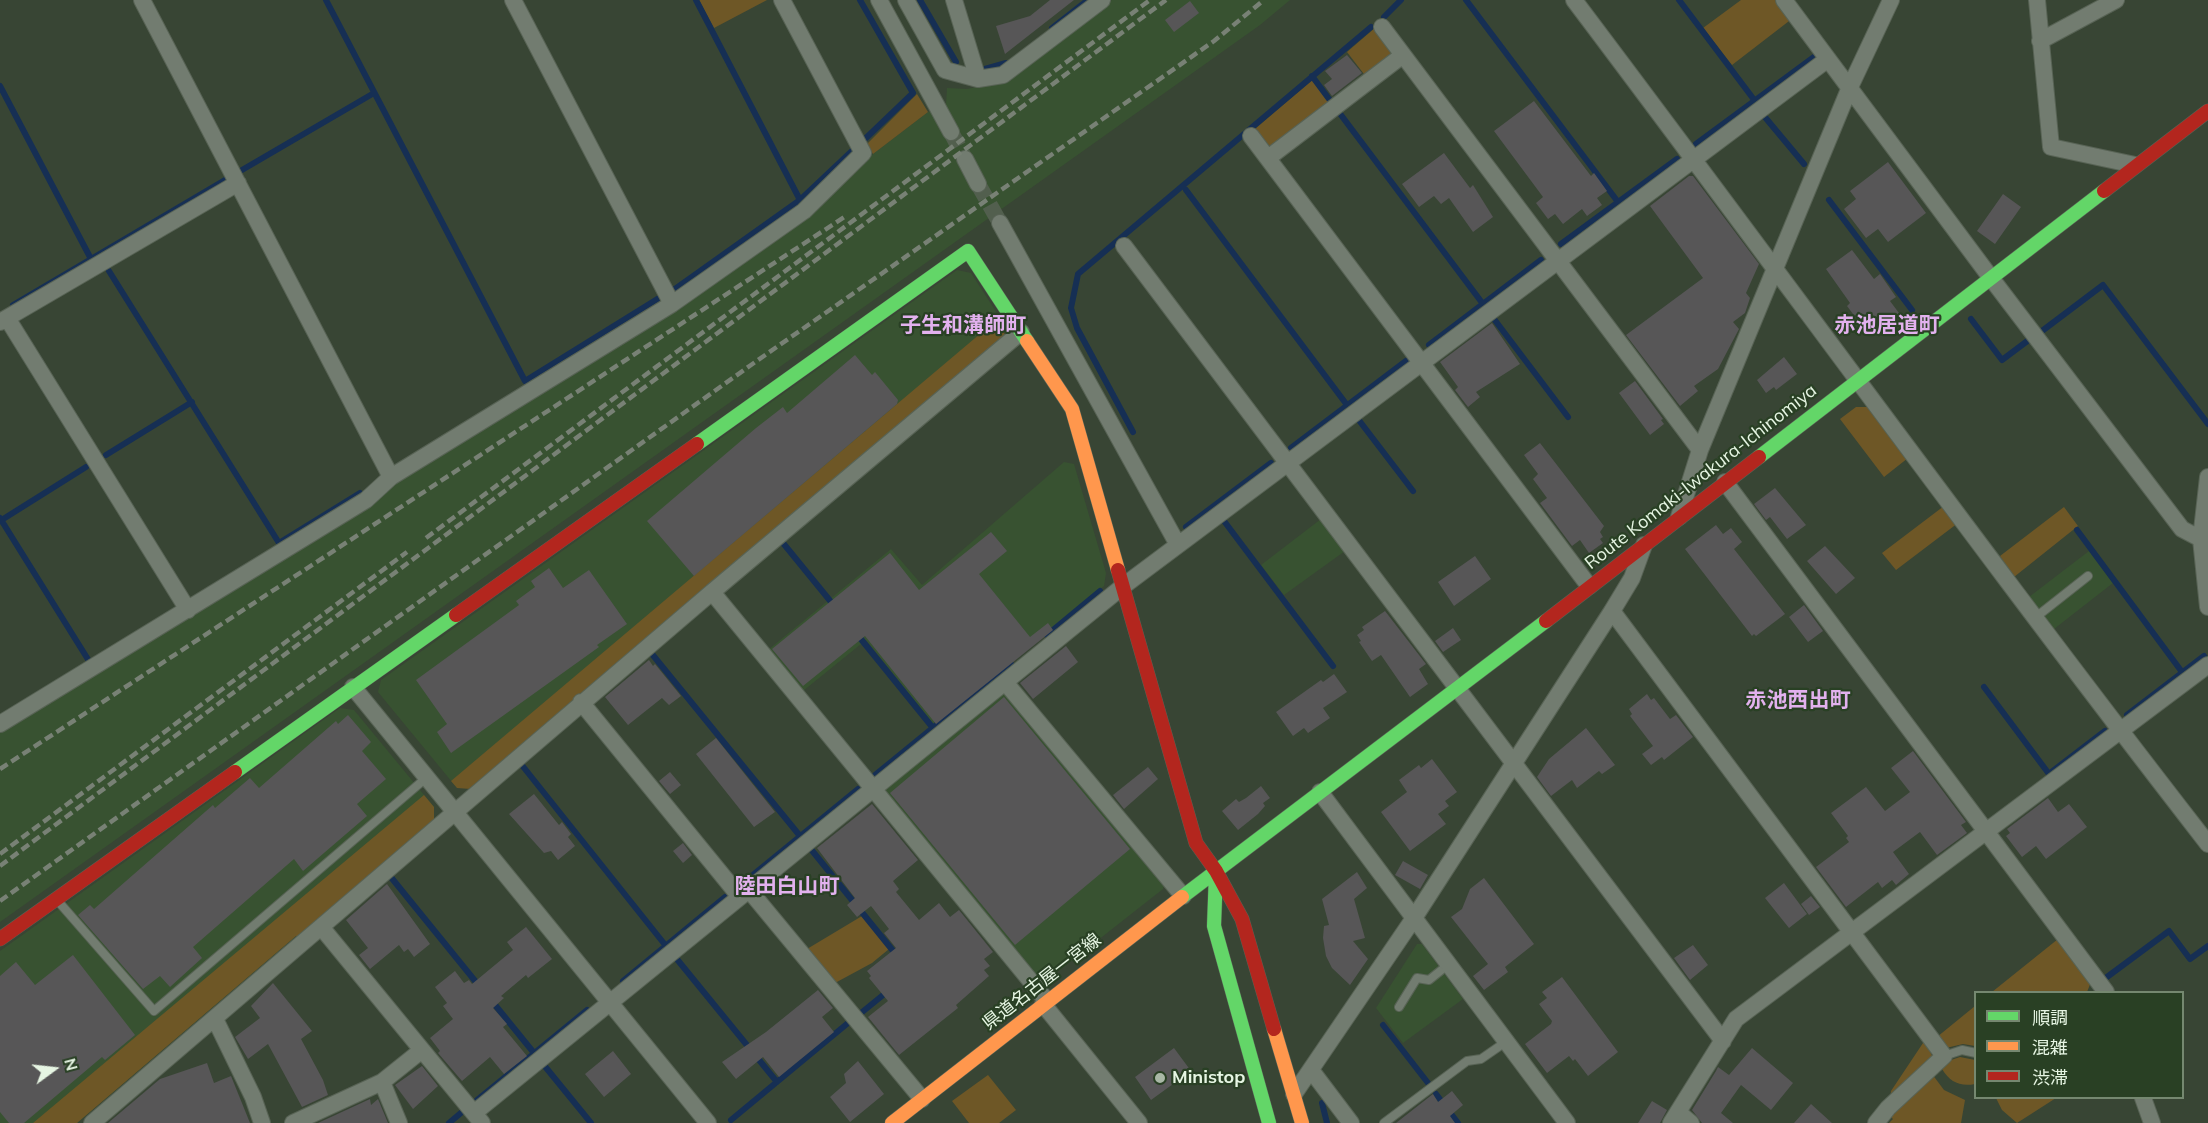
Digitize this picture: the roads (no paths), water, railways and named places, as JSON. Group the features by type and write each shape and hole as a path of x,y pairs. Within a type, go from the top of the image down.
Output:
{"main road":[{"name":"Route Komaki-Iwakura-Ichinomiya","path":"1216,871 1457,689 1589,585 2208,111"},
{"path":"0,939 968,251 1072,409 1196,843 1216,871 1242,919 1302,1123"},
{"path":"1216,871 1214,926 1269,1123"},
{"name":"県道名古屋一宮線","path":"892,1123 911,1117 922,1099 1216,871"}],"street":[{"path":"142,0 391,477"},
{"path":"513,0 672,304"},
{"path":"0,724 366,500 391,477 672,304 804,211 863,153 782,0"},
{"path":"879,0 951,132"},
{"path":"906,0 945,70 978,79 1003,75 1102,0"},
{"path":"954,0 978,79"},
{"path":"1574,0 1694,159 1775,273 1858,378 2120,731 2208,844"},
{"path":"1784,0 2182,529 2201,539"},
{"path":"1679,517 1700,450 1850,87 1891,0"},
{"path":"2037,0 2051,147 2135,165"},
{"path":"2040,41 2116,0"},
{"path":"1382,27 1700,450"},
{"path":"1268,158 1403,55"},
{"path":"322,928 478,1118 610,1003 1122,586 1828,59"},
{"path":"1251,136 1589,585"},
{"path":"965,159 978,184"},
{"path":"188,610 4,320 238,183"},
{"path":"1000,223 1178,545"},
{"path":"1124,246 1723,1041"},
{"path":"92,1123 322,928 453,811 581,702 1021,332"},
{"path":"2208,477 2201,539 2208,607"},
{"path":"1725,482 2105,991"},
{"path":"1294,1094 1414,918 1612,611 1632,578 1646,542"},
{"path":"712,592 873,789 1139,1123"},
{"path":"1612,611 1944,1056 1888,1108 1876,1123"},
{"path":"1680,1120 1736,1019 2208,665"},
{"path":"1005,682 1183,896"},
{"path":"353,687 708,1123"},
{"path":"581,702 922,1099"},
{"path":"1320,792 1568,1123"},
{"path":"215,1019 253,1097 262,1123"},
{"path":"293,1123 382,1082 422,1050"},
{"path":"1311,1070 1351,1123"},
{"path":"382,1082 399,1123"},
{"path":"2143,1099 2152,1123"}],"lane":[{"path":"2036,617 2088,576"},
{"path":"56,898 154,1011 426,778"},
{"path":"1399,1007 1417,978 1429,980 1450,964"},
{"path":"1384,1123 1467,1060 1481,1059 1507,1041"},
{"path":"1944,1056 1962,1050 1974,1053"}],"waterway":[{"path":"326,0 525,381 659,298"},
{"path":"696,0 800,200"},
{"path":"860,0 913,93 866,138"},
{"path":"920,0 956,62"},
{"path":"1052,28 1088,0"},
{"path":"1384,17 1401,0"},
{"path":"1466,0 1618,202"},
{"path":"1679,0 1755,101"},
{"path":"1133,432 1077,328 1071,308 1078,274 1371,27"},
{"path":"1696,144 1814,57"},
{"path":"985,69 1006,63"},
{"path":"1312,76 1332,103"},
{"path":"0,86 91,259"},
{"path":"242,170 374,93"},
{"path":"1338,111 1483,304"},
{"path":"1764,116 1804,164"},
{"path":"675,289 800,200 852,151"},
{"path":"1561,244 1677,159"},
{"path":"13,305 225,180"},
{"path":"1186,190 1347,405"},
{"path":"1829,200 1912,310"},
{"path":"1429,345 1541,260"},
{"path":"109,271 279,543 360,493"},
{"path":"2042,331 2103,285 2208,424"},
{"path":"1494,319 1568,417"},
{"path":"1971,319 2002,360 2030,339"},
{"path":"1291,448 1406,361"},
{"path":"106,455 192,402"},
{"path":"1358,419 1413,491"},
{"path":"1186,527 1271,463"},
{"path":"0,521 86,467"},
{"path":"0,518 89,661"},
{"path":"1224,521 1333,666"},
{"path":"2077,530 2182,672"},
{"path":"783,543 836,608"},
{"path":"1047,635 1100,591"},
{"path":"856,633 933,728"},
{"path":"652,654 800,836"},
{"path":"2127,715 2204,656"},
{"path":"875,775 1011,664"},
{"path":"1984,687 2049,774 2105,731"},
{"path":"521,764 666,946"},
{"path":"743,883 858,789"},
{"path":"810,848 898,957"},
{"path":"390,876 480,987"},
{"path":"623,981 725,897"},
{"path":"2107,977 2169,931 2190,959 2208,946"},
{"path":"676,958 777,1082"},
{"path":"861,1013 888,991"},
{"path":"491,1000 534,1053"},
{"path":"477,1100 587,1010"},
{"path":"731,1120 848,1023"},
{"path":"1383,1025 1428,1083"},
{"path":"543,1064 591,1123"},
{"path":"1436,1094 1458,1123"},
{"path":"1322,1103 1327,1123"},
{"path":"449,1123 462,1112"}],"tunnel":[{"path":"951,132 965,159"},
{"path":"978,184 1000,223"}],"railway":[{"path":"426,538 1150,0"},
{"path":"0,866 1166,0"},
{"path":"0,901 751,365 1214,41 1264,0"},
{"path":"0,769 846,216"},
{"path":"0,854 407,552"}],"place":[{"name":"Ministop","path":"1160,1078"}],"district":[{"name":"子生和溝師町","path":"963,326"},
{"name":"赤池居道町","path":"1887,326"},
{"name":"赤池西出町","path":"1798,701"},
{"name":"陸田白山町","path":"787,887"}]}
